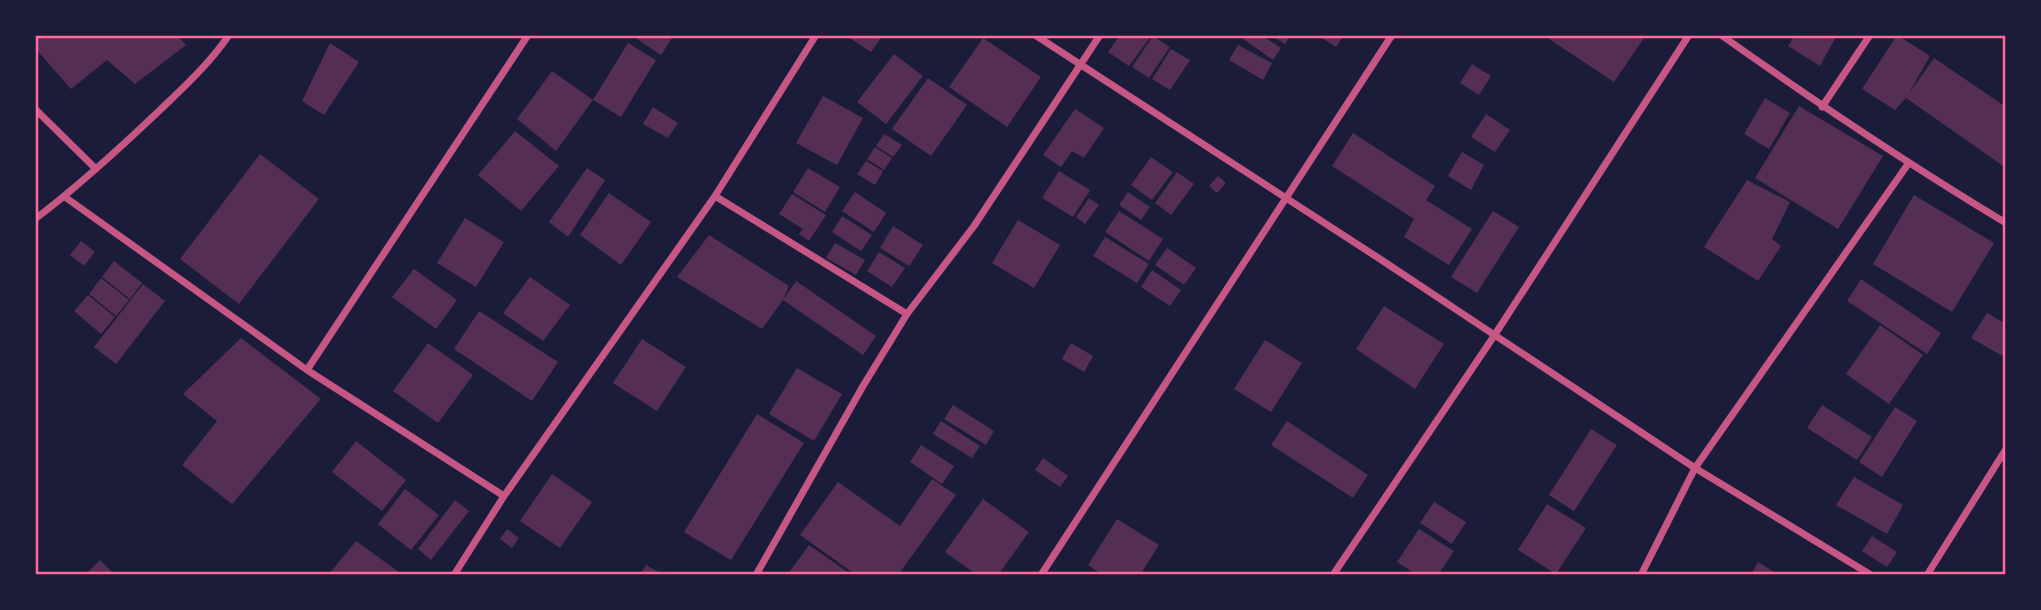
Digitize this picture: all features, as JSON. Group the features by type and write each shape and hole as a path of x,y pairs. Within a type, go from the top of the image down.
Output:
{"street":[{"path":"35,219 96,169 213,58 229,35"},
{"path":"307,370 528,35"},
{"path":"454,575 504,496 715,197 816,35"},
{"path":"1035,35 1695,468 1871,575"},
{"path":"755,575 907,314 974,226 1100,35"},
{"path":"1041,575 1392,35"},
{"path":"1333,575 1494,336 1689,35"},
{"path":"1721,35 1908,164 2006,223"},
{"path":"1822,107 1870,35"},
{"path":"35,108 96,169"},
{"path":"1641,575 1695,468 1908,164"},
{"path":"65,197 307,370 504,496"},
{"path":"715,197 907,314"},
{"path":"1927,575 2006,449"}],"building":[{"path":"35,35 177,35 186,45 135,84 107,60 71,89 35,48"},
{"path":"631,35 674,35 661,55"},
{"path":"845,35 883,35 871,52"},
{"path":"1120,35 1151,36 1129,66 1108,52"},
{"path":"1245,35 1261,35 1281,48 1273,60 1243,39"},
{"path":"1270,35 1291,35 1285,44"},
{"path":"1317,35 1344,35 1336,47"},
{"path":"1543,35 1640,35 1644,38 1614,82"},
{"path":"1795,35 1837,35 1820,66 1788,46"},
{"path":"1897,35 1930,56 1908,95 1934,58 2006,107 2006,168 1906,98 1895,110 1862,89"},
{"path":"1153,36 1170,47 1149,78 1132,67"},
{"path":"983,38 1041,77 1007,127 949,87"},
{"path":"330,43 359,62 324,115 302,101"},
{"path":"628,43 656,60 621,117 593,100"},
{"path":"1238,45 1272,63 1263,80 1229,60"},
{"path":"1171,49 1190,60 1170,90 1152,79"},
{"path":"894,54 923,76 886,124 857,102"},
{"path":"1472,64 1491,76 1479,95 1460,83"},
{"path":"552,71 593,100 556,151 517,119"},
{"path":"928,78 967,105 931,156 892,129"},
{"path":"823,96 863,118 837,165 796,143"},
{"path":"1765,98 1790,113 1769,149 1744,134"},
{"path":"1799,106 1883,156 1838,229 1755,178"},
{"path":"653,107 678,123 668,138 643,124"},
{"path":"1075,109 1104,128 1084,158 1072,151 1061,167 1043,155"},
{"path":"1486,114 1510,130 1495,152 1471,137"},
{"path":"515,131 559,166 521,211 478,175"},
{"path":"1353,133 1435,186 1426,200 1472,229 1449,265 1404,237 1414,219 1332,166"},
{"path":"884,134 902,145 893,157 876,146"},
{"path":"875,147 892,158 884,170 867,159"},
{"path":"1462,152 1484,165 1471,190 1448,176"},
{"path":"260,154 319,199 239,304 180,259"},
{"path":"1151,157 1173,172 1152,200 1131,185"},
{"path":"866,161 883,171 875,185 857,174"},
{"path":"587,168 605,180 568,237 549,222"},
{"path":"808,168 840,187 825,212 793,192"},
{"path":"1059,171 1090,190 1073,217 1042,198"},
{"path":"1177,172 1194,184 1171,215 1155,203"},
{"path":"1218,176 1226,183 1217,193 1209,186"},
{"path":"1747,180 1790,202 1772,239 1781,246 1758,281 1704,247"},
{"path":"855,192 886,213 874,232 842,211"},
{"path":"1128,192 1150,207 1141,220 1119,205"},
{"path":"609,193 651,222 621,265 580,235"},
{"path":"792,194 826,215 809,241 799,234 803,229 779,214"},
{"path":"1914,195 1994,243 1952,312 1873,264"},
{"path":"1089,198 1099,205 1085,224 1076,217"},
{"path":"1119,211 1163,239 1149,261 1105,232"},
{"path":"1493,211 1519,227 1477,293 1451,277"},
{"path":"842,216 872,235 861,251 832,232"},
{"path":"465,218 504,242 476,287 437,263"},
{"path":"1018,220 1060,245 1034,288 992,263"},
{"path":"893,226 923,245 909,266 880,248"},
{"path":"709,235 789,286 783,300 762,329 677,277"},
{"path":"1105,237 1149,264 1137,283 1093,256"},
{"path":"81,241 95,252 84,266 70,255"},
{"path":"835,243 865,260 856,275 826,258"},
{"path":"1167,248 1196,268 1184,285 1155,265"},
{"path":"879,252 905,268 892,287 867,271"},
{"path":"114,261 142,283 130,299 102,277"},
{"path":"414,269 457,300 436,329 392,297"},
{"path":"1152,270 1181,290 1170,306 1141,287"},
{"path":"530,277 570,305 543,341 503,313"},
{"path":"101,278 129,300 116,316 89,294"},
{"path":"1861,279 1941,333 1927,354 1847,301"},
{"path":"796,281 876,336 863,355 783,300"},
{"path":"143,284 165,301 116,364 94,347"},
{"path":"88,295 115,317 101,334 74,311"},
{"path":"1384,306 1444,344 1415,389 1356,349"},
{"path":"479,311 558,362 532,401 454,349"},
{"path":"1987,313 2006,324 2006,358 1971,338"},
{"path":"1880,325 1923,355 1889,404 1846,374"},
{"path":"241,338 321,399 232,504 182,465 217,421 183,394"},
{"path":"642,339 686,367 657,411 613,383"},
{"path":"1265,340 1302,363 1271,412 1234,389"},
{"path":"428,343 473,375 438,423 393,391"},
{"path":"1071,343 1093,356 1084,372 1062,359"},
{"path":"797,368 842,394 814,441 769,414"},
{"path":"953,405 994,431 986,445 944,419"},
{"path":"1822,405 1872,437 1857,460 1807,428"},
{"path":"1895,407 1917,421 1882,477 1859,462"},
{"path":"757,414 804,443 731,560 684,532"},
{"path":"941,421 980,446 972,458 933,434"},
{"path":"1287,421 1368,475 1353,498 1271,445"},
{"path":"1591,429 1617,445 1574,511 1549,495"},
{"path":"356,441 406,480 382,511 332,472"},
{"path":"921,445 954,466 942,484 910,462"},
{"path":"1043,458 1068,476 1060,487 1035,470"},
{"path":"552,474 592,502 560,548 520,521"},
{"path":"1854,477 1903,505 1887,534 1836,505"},
{"path":"932,479 956,495 898,575 856,575 800,535 838,482 900,526"},
{"path":"405,489 439,515 411,550 378,524"},
{"path":"983,499 1029,532 998,575 977,575 945,552"},
{"path":"455,500 469,511 431,560 418,549"},
{"path":"1434,502 1466,522 1452,544 1420,523"},
{"path":"1547,504 1586,528 1556,574 1518,550"},
{"path":"1117,519 1159,545 1140,575 1103,575 1088,565"},
{"path":"507,529 519,538 512,548 500,539"},
{"path":"1419,529 1454,551 1438,575 1417,575 1397,562"},
{"path":"1872,536 1897,552 1887,567 1862,551"},
{"path":"356,541 403,575 328,575"},
{"path":"809,545 852,575 795,575 790,571"},
{"path":"100,560 112,572 109,575 85,575"},
{"path":"1758,562 1779,575 1751,575"},
{"path":"646,565 664,575 640,575"}]}
